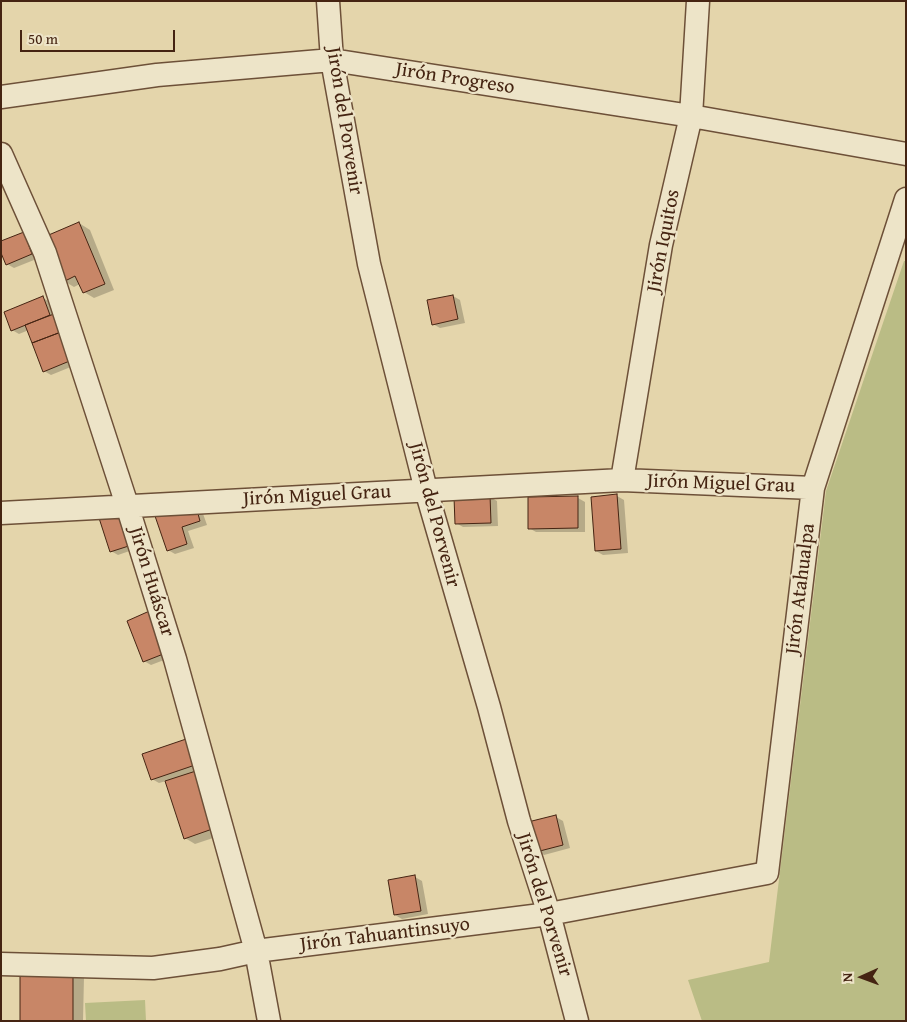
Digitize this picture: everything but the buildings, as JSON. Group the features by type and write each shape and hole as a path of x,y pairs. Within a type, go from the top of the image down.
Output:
{"street":[{"name":"Jirón del Porvenir","path":"328,1 332,60 369,264 426,490 486,698 519,821 549,914 577,1021"},
{"name":"Jirón Iquitos","path":"622,480 661,245 691,116 698,1"},
{"name":"Jirón Progreso","path":"1,97 157,75 332,60 691,116 906,154"},
{"name":"Jirón Huáscar","path":"1,154 46,253 127,505 177,668 256,951 269,1021"},
{"name":"Jirón Atahualpa","path":"767,873 813,488 906,199"},
{"name":"Jirón Miguel Grau","path":"1,513 622,480 813,488"},
{"name":"Jirón Tahuantinsuyo","path":"1,964 153,968 220,959 256,951 549,914 767,873"}],"green space":[{"path":"904,261 906,261 906,1021 702,1021 688,980 769,962 826,491"},
{"path":"145,1000 146,1021 86,1021 85,1003"}]}
